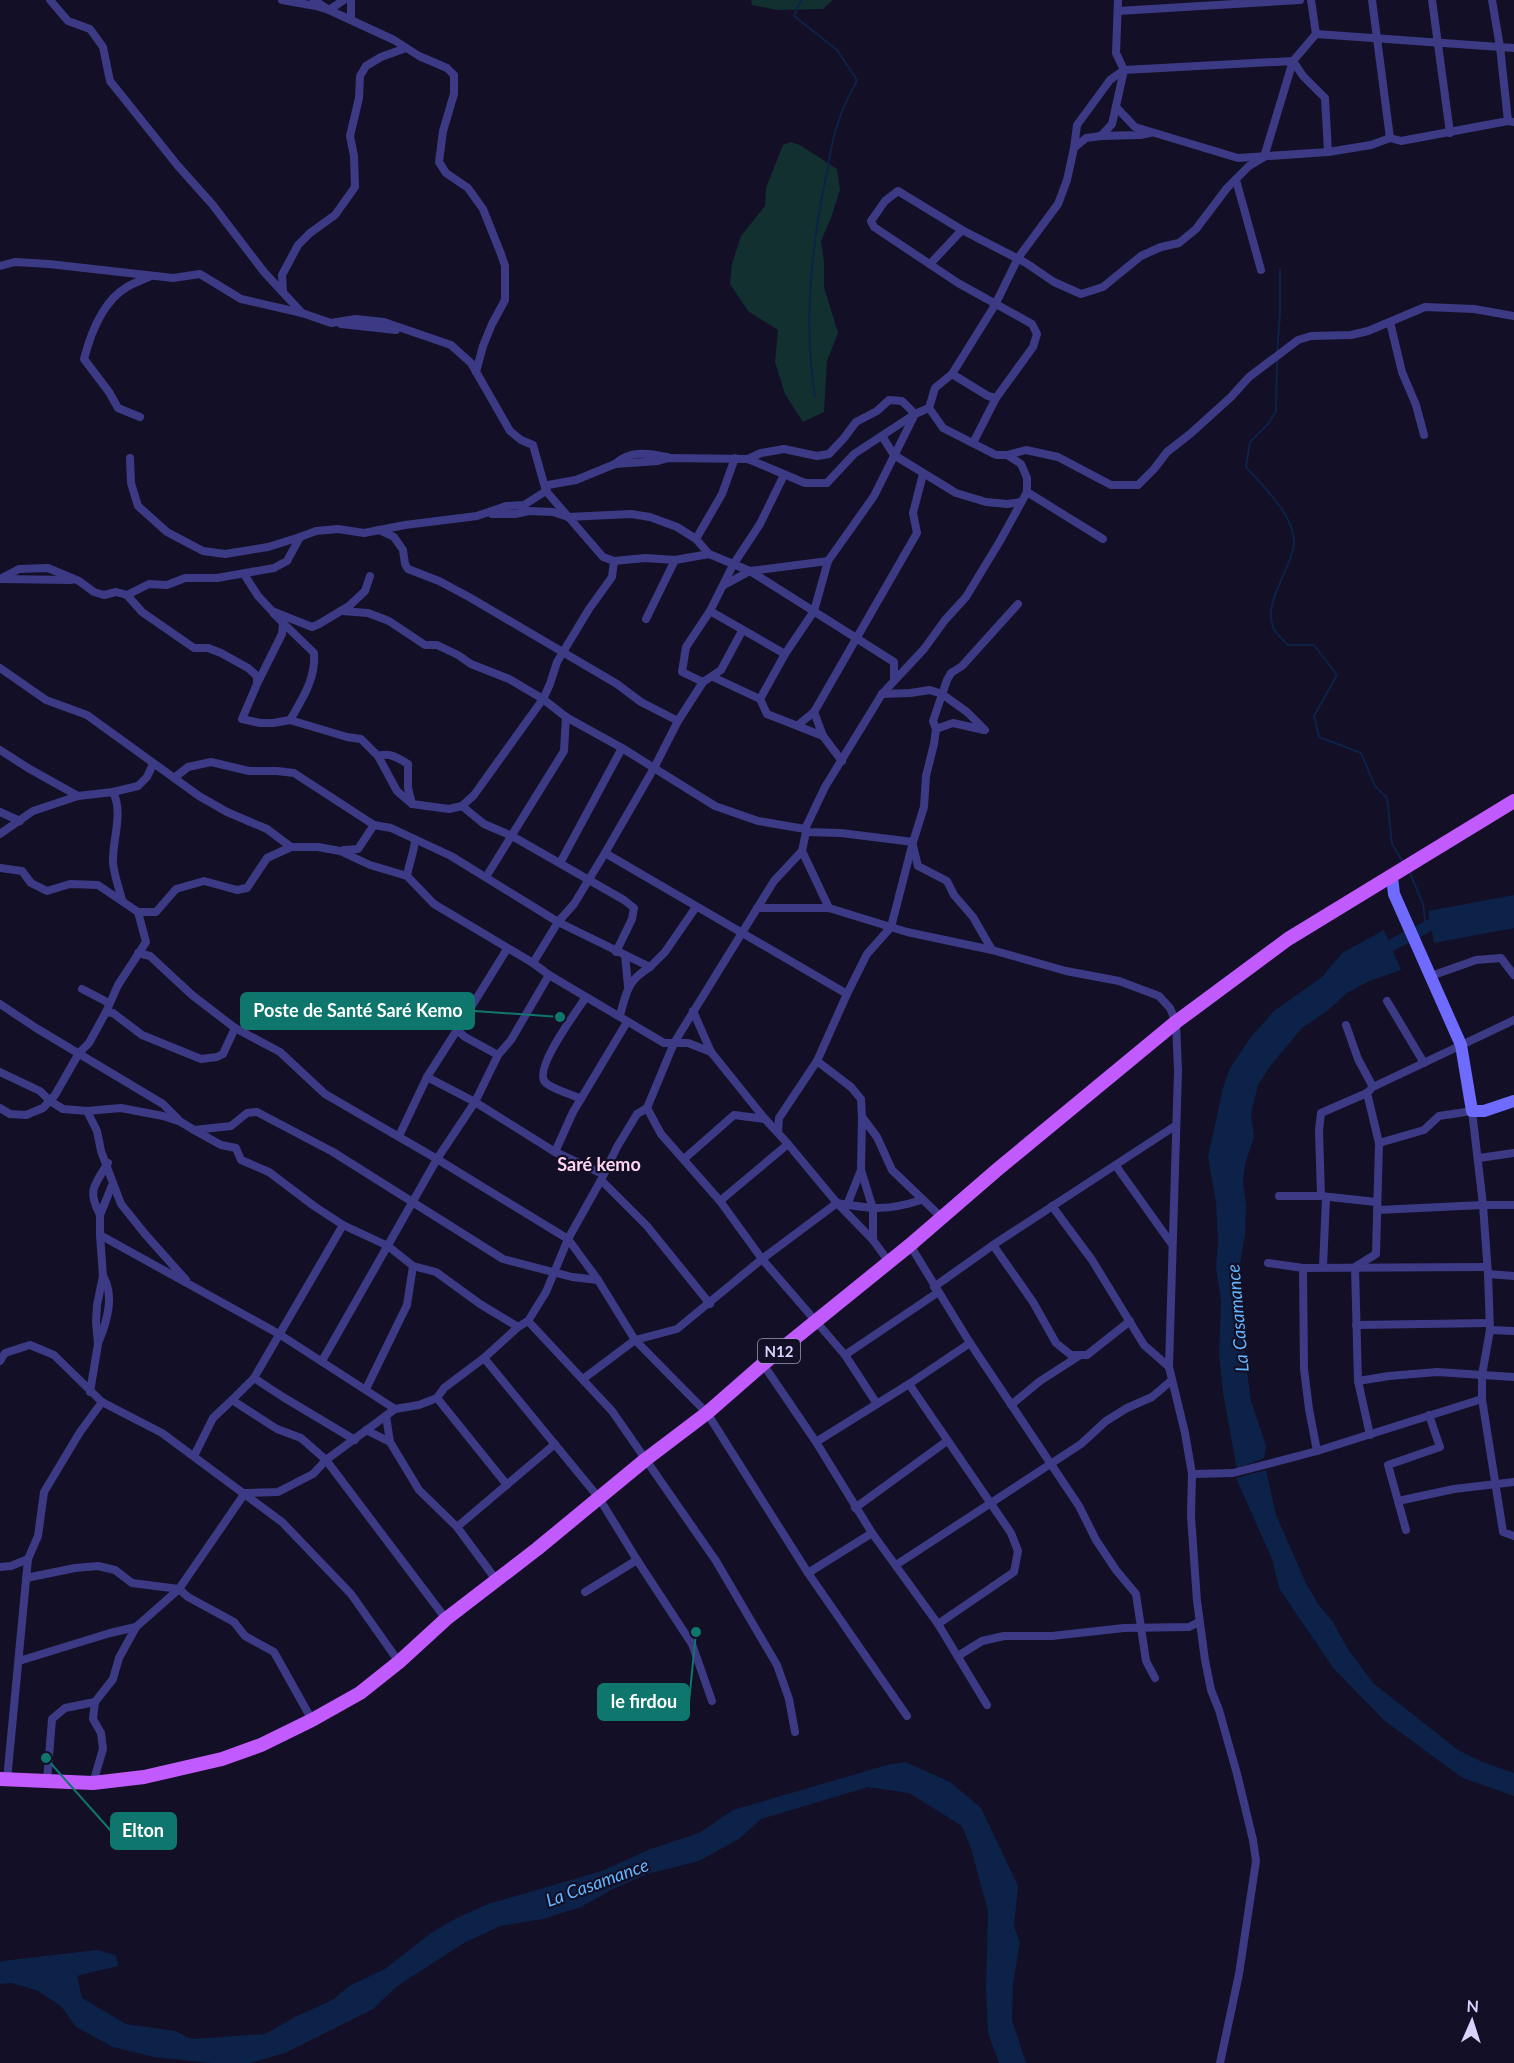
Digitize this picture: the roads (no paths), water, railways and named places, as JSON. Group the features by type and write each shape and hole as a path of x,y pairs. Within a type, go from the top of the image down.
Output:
{"main road":[{"name":"N12","path":"3,1779 93,1783 144,1777 222,1759 261,1745 360,1693 399,1662 446,1619 707,1413 1176,1022 1288,939 1514,801"}],"street":[{"path":"50,0 68,21 90,29 103,47 110,81 178,166 212,204 264,272 302,313"},
{"path":"282,0 329,10 447,68 454,75 454,94 443,131 439,162 446,173 468,188 483,209 505,266 505,300 488,335 476,372"},
{"path":"314,0 329,10"},
{"path":"329,10 344,0"},
{"path":"351,0 351,20"},
{"path":"1101,136 1112,124 1124,70 1116,53 1118,0"},
{"path":"1118,11 1177,4 1300,0"},
{"path":"973,443 996,398 1033,347 1036,334 1032,324 995,305 874,227 870,221 885,201 898,191 962,230 1018,258 1054,282 1081,294 1103,287 1141,256 1179,243 1188,236 1249,166 1264,157 1293,61 1316,34 1311,0"},
{"path":"1372,0 1390,138"},
{"path":"1432,0 1449,133"},
{"path":"1116,107 1135,127 1238,158 1328,152 1371,145 1390,138 1401,141 1511,121 1492,0"},
{"path":"1316,34 1514,48"},
{"path":"283,292 282,275 298,246 310,233 335,214 355,187 354,156 350,136 359,98 360,76 366,66 381,57 406,48"},
{"path":"477,516 506,506 524,505 546,491 548,485 576,480 601,468 615,464 658,461 668,458 748,459 805,483 827,483 854,454 928,408 935,388 952,374 995,305 1018,258 1058,204 1067,180 1077,125 1110,80 1124,70 1293,61"},
{"path":"1293,61 1303,76 1325,98 1328,152"},
{"path":"1074,148 1086,138 1150,133"},
{"path":"1236,180 1261,270"},
{"path":"930,264 962,230"},
{"path":"0,266 15,262 49,264 173,278 200,274 241,299 302,313 331,323 356,319 375,321 450,345 471,363 510,432 521,441 533,446 546,491 603,557 614,561 645,558 675,560 709,554"},
{"path":"141,417 118,408 84,359 91,335 114,298 127,287 151,276"},
{"path":"928,408 943,428 996,454 1007,455 1026,450 1058,457 1111,485 1138,485 1167,452 1231,397 1249,377 1298,340 1311,336 1351,335 1368,331 1411,311 1431,306 1474,309 1514,316"},
{"path":"1390,322 1402,372 1416,405 1424,435"},
{"path":"952,374 988,396 996,398"},
{"path":"748,459 761,453 784,449 817,456 829,454 856,422 877,411 889,400 902,401 915,414"},
{"path":"760,699 785,654 814,611 828,561 874,496 915,414"},
{"path":"882,436 894,455 956,493 986,502 1006,504 1021,502"},
{"path":"245,1493 278,1492 313,1474 326,1460 395,1409 419,1405 437,1398 444,1388 528,1321 546,1293 568,1239 637,1114 647,1108 674,1043 774,881 790,866 802,850 805,830 825,788 882,694 924,649 945,620 966,597 1000,541 1027,492 1027,478 1021,464 1007,455"},
{"path":"130,458 130,483 138,506 167,532 203,550 225,554 268,548 316,531 338,529 364,532 499,513 515,514 529,511 553,512 568,517 632,514 650,517 677,527 696,538 709,554 750,572 894,662 894,680"},
{"path":"696,538 722,494 735,459"},
{"path":"798,725 813,712 917,533 913,513 923,474"},
{"path":"703,682 682,672 686,647 710,611 733,565 760,524 784,475"},
{"path":"1027,492 1103,539"},
{"path":"378,530 394,537 403,550 408,569 440,580 617,684 640,702 678,721"},
{"path":"79,580 0,579 20,569 48,568 79,580 94,592 104,595 116,592 128,594 149,584 167,585 185,578 217,578 274,568 287,561 300,537"},
{"path":"646,619 675,560"},
{"path":"283,623 282,634 242,719 260,723 290,720 361,739 378,756 397,791 412,804 449,809 462,806 474,795 543,699 557,662 612,576 614,561"},
{"path":"723,586 750,572 828,561"},
{"path":"244,574 258,596 314,652 313,675 290,720"},
{"path":"272,611 312,627 342,611 365,591 370,576"},
{"path":"128,594 142,612 194,648 208,648 248,668 257,676 257,684"},
{"path":"778,1132 779,1118 817,1061 867,954 891,927 924,807 926,776 936,729 933,721 947,680 951,673 962,666 1018,604"},
{"path":"342,611 368,613 389,621 425,645 437,645 471,664 509,679 715,807 758,821 805,830 913,842"},
{"path":"710,611 785,654"},
{"path":"533,963 558,922 574,904 589,880 654,768 678,721 703,682 721,670 742,631"},
{"path":"0,668 46,699 87,715 199,796 227,812 267,829 291,847"},
{"path":"713,676 760,699 767,714 823,736"},
{"path":"882,694 930,690 942,694 967,712 985,730 953,723 936,729"},
{"path":"813,712 823,736 842,761"},
{"path":"486,877 564,751 567,717"},
{"path":"560,863 622,748"},
{"path":"0,750 78,796"},
{"path":"378,756 386,753 408,764 408,788 412,804"},
{"path":"174,778 188,767 211,762 249,771 294,773 374,825 391,828 452,856 558,922 650,967"},
{"path":"0,834 33,811 78,796 113,792 138,786 147,777 153,764"},
{"path":"113,792 118,810 113,865 122,900"},
{"path":"462,806 484,824 512,836 624,900 634,908 632,919 616,952"},
{"path":"0,812 20,821"},
{"path":"340,851 358,849 374,825"},
{"path":"407,876 414,853 415,840"},
{"path":"913,842 918,866 946,880 954,895 973,917 992,950"},
{"path":"0,868 22,871 32,883 47,891 69,884 98,885 138,912 156,912 176,889 204,881 237,890 247,888 267,858 291,847 318,847 340,851 370,865 407,876 434,904 664,1043 688,1043 711,1052"},
{"path":"802,850 829,908"},
{"path":"605,853 847,994"},
{"path":"1385,881 1400,906 1461,1045 1479,1158 1487,1270 1489,1327 1482,1375 1482,1400 1503,1532 1514,1536"},
{"path":"628,986 665,952 696,907"},
{"path":"757,908 829,908 891,927 992,950 1066,971 1119,981 1159,996 1170,1008 1176,1022 1178,1071 1169,1367 1192,1474 1191,1515 1198,1622 1211,1690 1237,1774 1256,1861 1239,1974 1220,2063"},
{"path":"0,1108 10,1114 26,1115 43,1108 55,1095 79,1053 89,1043 106,1012 117,985 146,942 138,912"},
{"path":"399,1136 427,1077 507,949"},
{"path":"138,953 150,956 192,995 235,1028 280,1052 325,1094 437,1158 568,1239 598,1280 635,1340 707,1413 808,1573 907,1716"},
{"path":"620,1015 628,986 625,955"},
{"path":"1431,976 1476,960 1501,958 1514,975"},
{"path":"322,1362 437,1158 475,1102 498,1054 511,1040 549,975"},
{"path":"82,989 110,1003"},
{"path":"581,1099 547,1084 543,1079 542,1071 549,1054 586,997"},
{"path":"1388,1001 1424,1063"},
{"path":"0,1004 164,1104 181,1122"},
{"path":"693,1011 711,1052 765,1119 789,1144 837,1203 873,1240 889,1262"},
{"path":"106,1012 113,1013 142,1035 201,1059 223,1054 235,1028"},
{"path":"1323,1267 1324,1197 1319,1130 1321,1113 1514,1020"},
{"path":"555,1152 581,1099 627,1022"},
{"path":"1346,1025 1370,1090 1379,1143 1376,1254 1355,1267"},
{"path":"457,1030 465,1037 498,1054"},
{"path":"817,1061 851,1087 861,1099 861,1170 873,1209 873,1240"},
{"path":"0,1072 40,1091 63,1109 87,1111 121,1108 163,1116 181,1122 221,1145 236,1148 241,1160 269,1172 342,1225 388,1245 413,1266 436,1272 480,1304 518,1327"},
{"path":"427,1077 475,1102 555,1152 602,1177 647,1226 710,1304"},
{"path":"1379,1143 1424,1130 1439,1116 1484,1111 1514,1101"},
{"path":"647,1108 661,1134 720,1201 762,1258 845,1355 877,1404"},
{"path":"87,1111 97,1131 121,1204 144,1234 192,1286"},
{"path":"194,1130 231,1126 247,1113 257,1112 333,1152 503,1259 598,1280"},
{"path":"684,1159 734,1115 765,1119"},
{"path":"862,1117 877,1137 892,1170 941,1217"},
{"path":"845,1355 936,1290 993,1245 1175,1126"},
{"path":"720,1201 789,1144"},
{"path":"1479,1158 1514,1154"},
{"path":"100,1215 92,1200 93,1190 108,1163"},
{"path":"1116,1166 1172,1244"},
{"path":"847,1205 861,1170"},
{"path":"90,1392 98,1344 96,1314 103,1276 100,1215 113,1183"},
{"path":"1280,1196 1324,1197 1377,1206 1514,1205"},
{"path":"583,1379 635,1340 677,1329 710,1304 762,1258 837,1203 873,1209 899,1207 921,1200"},
{"path":"1052,1206 1092,1260 1144,1344 1169,1367"},
{"path":"194,1456 213,1418 254,1378 342,1225"},
{"path":"100,1235 279,1334 395,1409"},
{"path":"910,1245 970,1343 1079,1506 1096,1540 1136,1594 1146,1661 1155,1678"},
{"path":"993,1245 1033,1302 1056,1343 1071,1355 1087,1355 1130,1321"},
{"path":"1268,1263 1303,1268 1487,1270 1514,1276"},
{"path":"366,1389 407,1305 413,1266"},
{"path":"1355,1267 1358,1381 1370,1434"},
{"path":"1303,1268 1304,1369 1317,1451"},
{"path":"528,1321 612,1411 716,1561 777,1665 789,1699 795,1732"},
{"path":"1356,1325 1489,1327 1514,1331"},
{"path":"816,1442 970,1343"},
{"path":"0,1361 5,1353 30,1345 54,1355 102,1402 162,1433 245,1493 282,1522 351,1594 399,1662"},
{"path":"1011,1405 1048,1375 1080,1355"},
{"path":"484,1358 599,1498 692,1644 712,1701"},
{"path":"764,1364 816,1442 855,1508 938,1624 987,1705"},
{"path":"1358,1381 1437,1372 1514,1377"},
{"path":"254,1378 355,1440"},
{"path":"896,1565 1081,1444 1106,1421 1127,1408 1152,1397 1172,1380"},
{"path":"909,1384 1011,1533 1018,1551 1014,1572 938,1624"},
{"path":"437,1398 507,1485"},
{"path":"232,1400 277,1429 301,1438 326,1460 446,1619"},
{"path":"1192,1474 1233,1473 1317,1451 1482,1400"},
{"path":"3,1779 19,1661 28,1559 38,1536 44,1492 80,1432 102,1402"},
{"path":"1406,1530 1388,1465 1440,1447 1429,1415"},
{"path":"386,1416 390,1442 419,1490 457,1527 497,1581"},
{"path":"366,1430 390,1442"},
{"path":"855,1508 947,1441"},
{"path":"457,1527 555,1444"},
{"path":"1398,1501 1454,1489 1514,1482"},
{"path":"93,1783 103,1749 101,1733 93,1719 95,1702 113,1679 119,1659 136,1627 179,1589 245,1493"},
{"path":"808,1573 872,1533"},
{"path":"0,1567 12,1566 28,1559"},
{"path":"585,1592 637,1560"},
{"path":"26,1578 75,1568 98,1566 115,1570 132,1583 179,1589 188,1597 234,1622 245,1636 274,1652 312,1720"},
{"path":"958,1656 982,1641 1004,1636 1052,1636 1087,1631 1189,1627 1198,1622"},
{"path":"19,1661 136,1627"},
{"path":"1189,1627 1201,1636"},
{"path":"47,1781 52,1719 65,1708 95,1702"}],"water":[{"path":"1514,895 1514,928 1434,943 1428,911"},
{"path":"1384,930 1401,970 1369,981 1347,993 1327,1011 1302,1028 1271,1065 1258,1085 1251,1114 1254,1137 1245,1164 1243,1182 1246,1206 1245,1235 1238,1276 1246,1320 1245,1356 1251,1401 1266,1446 1264,1458 1237,1469 1223,1393 1219,1353 1221,1302 1216,1267 1218,1242 1216,1202 1208,1157 1223,1088 1230,1068 1251,1037 1274,1011 1322,977 1342,953"},
{"path":"1266,1470 1276,1515 1306,1583 1318,1604 1333,1622 1347,1648 1373,1683 1458,1750 1482,1762 1514,1773 1514,1796 1463,1778 1385,1721 1334,1669 1279,1588 1272,1559 1236,1478"},
{"path":"905,1762 950,1782 981,1808 1018,1886 1014,1927 1020,1942 1013,1984 1012,2020 1026,2063 999,2063 988,2033 986,1988 988,1911 971,1848 962,1826 909,1793 868,1787 761,1819 739,1839 699,1861 647,1874 581,1907 543,1919 500,1926 464,1943 425,1968 396,1987 373,2009 285,2053 250,2063 211,2063 154,2057 113,2047 76,2027 61,2006 36,1990 12,1983 0,1984 0,1962 2,1961 97,1950 116,1955 118,1966 77,1976 82,1998 126,2024 175,2031 192,2039 265,2034 334,1999 349,1986 385,1969 431,1933 488,1904 602,1871 648,1850 699,1833 733,1810 887,1765"}],"waterway":[{"path":"801,0 794,16 837,50 857,80 844,106 834,135 813,256 809,312 811,369 815,397"},
{"path":"1277,354 1280,270"},
{"path":"1277,360 1276,411 1269,423 1250,442 1246,467 1277,502 1290,523 1293,534 1292,554 1274,597 1271,617 1273,627 1288,645 1314,645 1337,675 1314,716 1319,737 1361,753 1375,786 1387,798 1392,844 1403,862"},
{"path":"1410,873 1423,904 1426,928"},
{"name":"La Casamance","path":"1376,953 1444,920"}],"place":[{"name":"Poste de Santé Saré Kemo","path":"560,1017"},
{"name":"le firdou","path":"696,1632"},
{"name":"Elton","path":"46,1758"}],"district":[{"name":"Saré kemo","path":"599,1164"}]}
